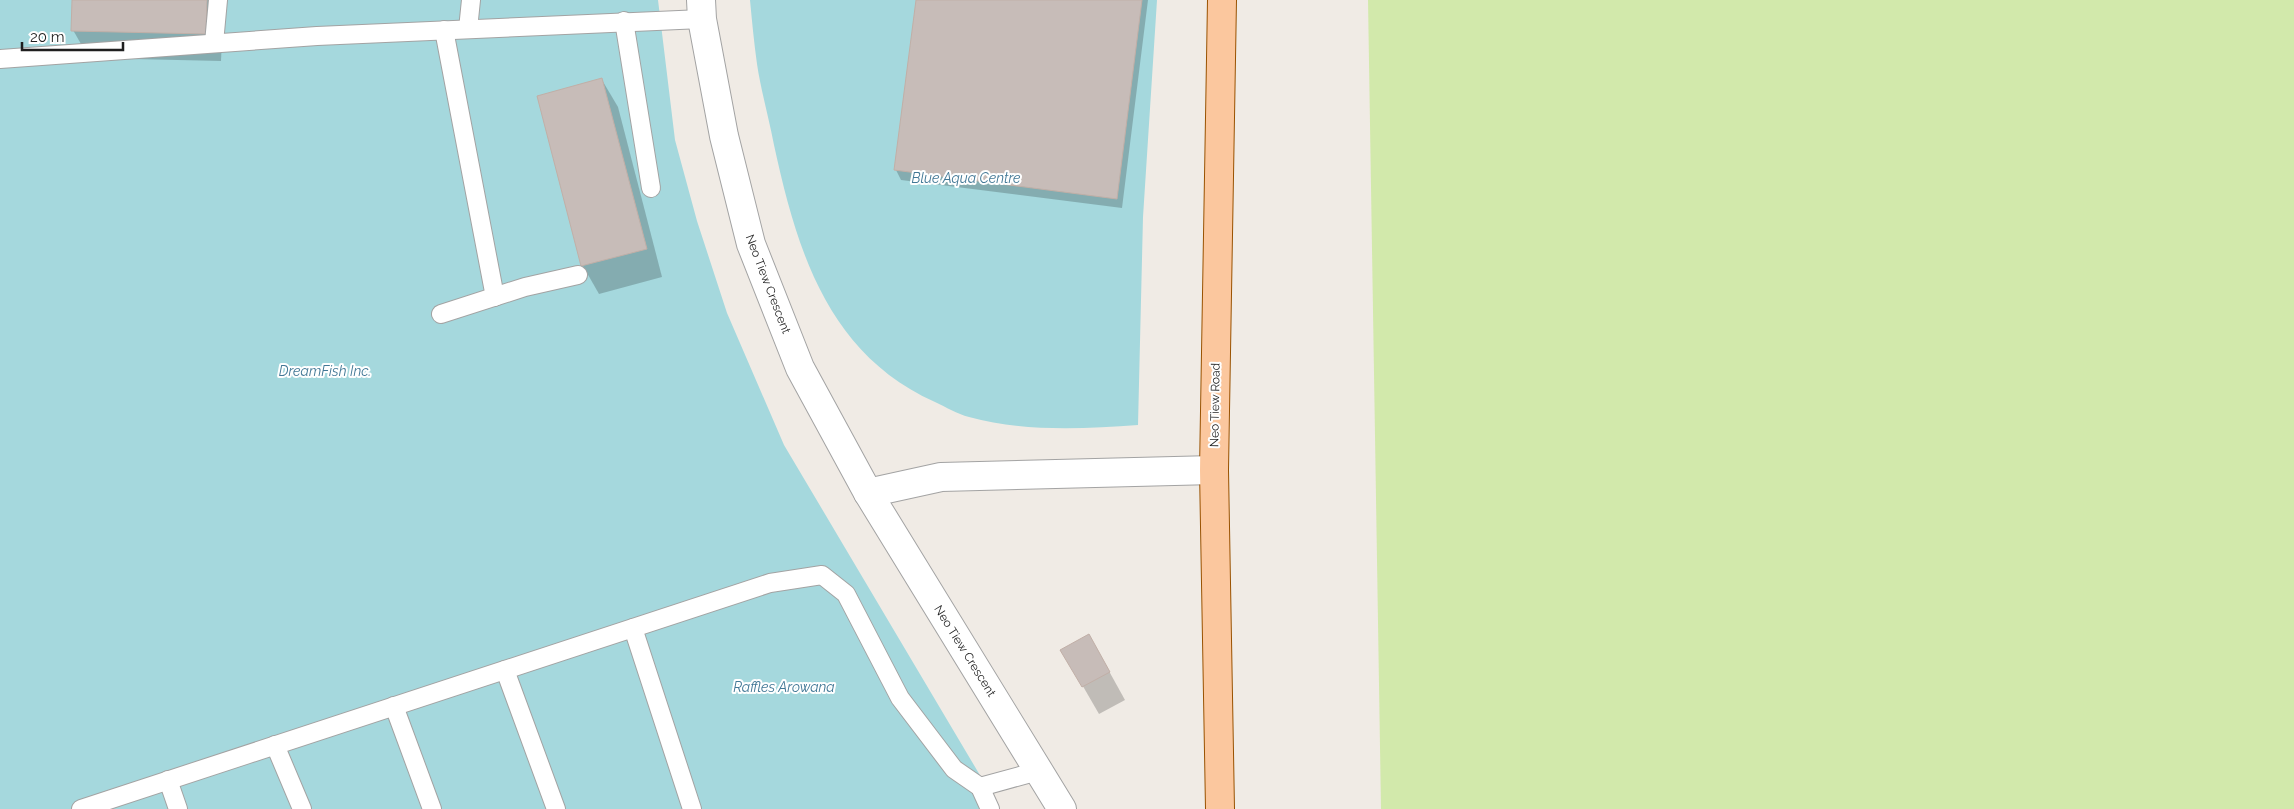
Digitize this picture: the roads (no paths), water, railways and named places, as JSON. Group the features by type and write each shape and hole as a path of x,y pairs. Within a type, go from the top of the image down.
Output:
{"main road":[{"name":"Neo Tiew Road","path":"1220,809 1214,470 1222,0"}],"street":[{"name":"Neo Tiew Crescent","path":"702,9 724,136 751,244 800,368 868,493 1062,809"},
{"path":"868,493 941,476 1214,470"}],"lane":[{"path":"214,43 218,0"},
{"path":"468,29 472,0"},
{"path":"0,59 214,43 624,21 702,9"},
{"path":"624,21 651,188"},
{"path":"444,30 495,297"},
{"path":"441,314 525,287 578,276"},
{"path":"81,809 770,583 822,574 846,594 900,698 954,769 980,787 990,809"},
{"path":"633,628 692,809"},
{"path":"505,670 556,809"},
{"path":"394,706 432,809"},
{"path":"276,745 302,809"},
{"path":"980,787 1038,771"},
{"path":"168,780 178,809"}],"water":[{"name":"DreamFish Inc.","path":"0,0 658,0 675,140 697,221 727,313 784,445 1000,809 0,809"},
{"name":"Blue Aqua Centre","path":"750,0 1157,0 1143,217 1138,425 1096,428 1053,428 1011,425 969,417 935,402 898,382 868,356 843,328 823,295 807,260 794,223 783,185 761,84"}],"water label":[{"name":"Raffles Arowana","path":"784,687"}]}
